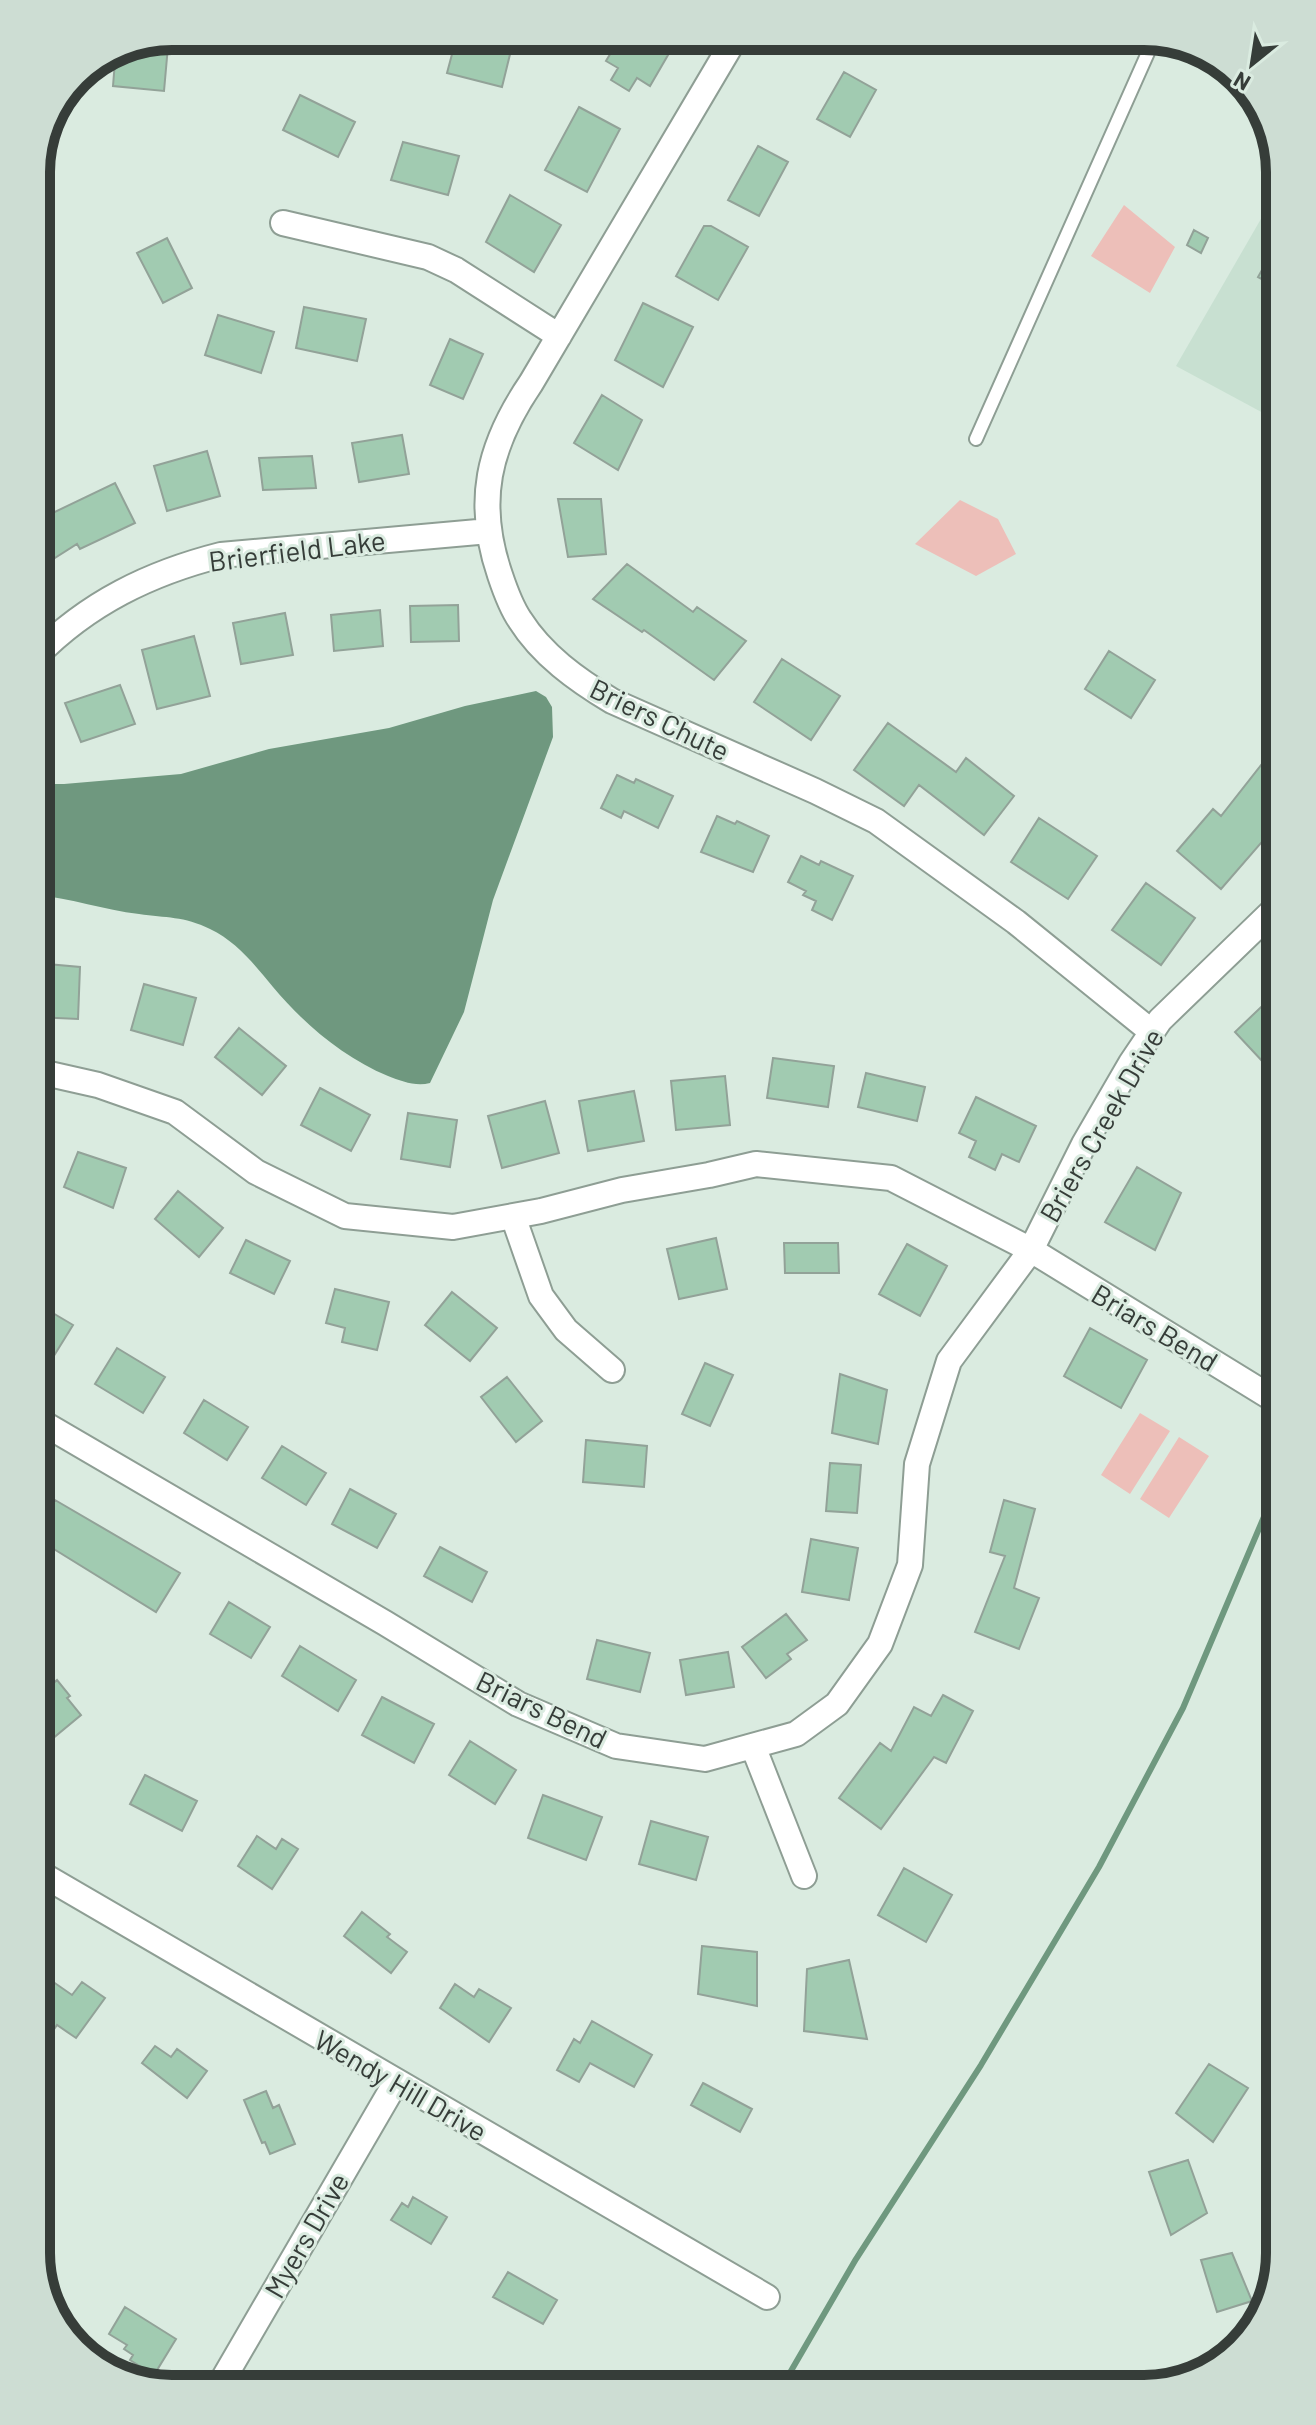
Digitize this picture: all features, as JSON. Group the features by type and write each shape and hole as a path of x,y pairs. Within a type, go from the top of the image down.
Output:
{"street":[{"name":"Briers Chute","path":"728,50 511,412 498,440 486,501 489,531 496,562 519,620 539,644 585,685 612,701 876,821 1016,922 1152,1032"},
{"path":"283,223 428,257 456,270 559,336"},
{"name":"Brierfield Lake","path":"50,644 80,617 106,600 147,579 221,555 489,531"},
{"name":"Briers Creek Drive","path":"1031,1250 1084,1144 1160,1020 1266,918"},
{"name":"Briars Bend","path":"50,1074 98,1085 175,1112 256,1172 345,1216 453,1227 756,1164 891,1178 1031,1250 1266,1394"},
{"path":"513,1216 541,1296 566,1330 612,1370"},
{"name":"Briars Bend","path":"50,1427 518,1704 616,1746 705,1759 796,1734 837,1704 880,1644 910,1565 917,1464 949,1361 1031,1250"},
{"path":"753,1746 804,1876"},
{"name":"Wendy Hill Drive","path":"50,1879 767,2297"},
{"name":"Myers Drive","path":"226,2375 396,2082"}],"lane":[{"path":"976,439 1149,50"}],"shaded area":[{"path":"1124,205 1175,247 1150,293 1091,256"},
{"path":"1266,210 1266,414 1176,366"},
{"path":"960,500 998,519 1016,554 976,576 915,544"},
{"path":"536,691 546,697 552,707 553,737 493,900 464,1012 430,1083 414,1084 393,1078 340,1050 285,1001 237,947 210,929 183,920 50,897 50,784 181,774 269,749 389,728 465,706"},
{"path":"1140,1413 1170,1431 1130,1494 1101,1475"},
{"path":"1179,1437 1209,1456 1169,1518 1140,1499"}],"building":[{"path":"168,50 164,91 113,86 115,64 148,52"},
{"path":"453,50 511,50 502,87 447,73"},
{"path":"613,50 660,50 668,55 650,86 637,78 629,91 611,80 618,68 606,61"},
{"path":"844,72 876,90 850,137 817,119"},
{"path":"300,95 355,122 338,157 283,130"},
{"path":"579,107 620,129 587,192 545,170"},
{"path":"403,142 459,156 448,195 391,180"},
{"path":"758,146 788,162 759,216 728,200"},
{"path":"510,195 561,225 534,272 486,242"},
{"path":"704,226 711,226 748,247 718,300 676,276"},
{"path":"1194,230 1208,238 1201,253 1187,245"},
{"path":"167,238 192,288 163,303 137,253"},
{"path":"1266,263 1266,281 1258,277"},
{"path":"643,303 693,327 663,387 615,360"},
{"path":"304,307 366,319 357,361 296,348"},
{"path":"218,315 274,332 261,373 205,355"},
{"path":"450,339 483,354 463,399 430,385"},
{"path":"602,395 642,420 618,470 574,443"},
{"path":"402,435 409,474 359,482 352,443"},
{"path":"207,451 220,496 167,511 154,466"},
{"path":"312,456 316,488 263,490 259,458"},
{"path":"115,483 135,523 80,549 77,544 50,561 50,514"},
{"path":"558,499 601,499 606,554 568,557"},
{"path":"627,564 693,612 697,607 746,641 714,680 644,630 642,632 593,599"},
{"path":"458,605 459,641 411,642 410,606"},
{"path":"380,610 383,646 334,651 331,615"},
{"path":"285,613 293,655 241,664 233,623"},
{"path":"194,636 210,696 157,709 142,650"},
{"path":"1109,651 1155,680 1131,718 1085,689"},
{"path":"782,659 840,696 811,740 754,702"},
{"path":"120,685 135,724 81,742 65,703"},
{"path":"888,723 956,772 966,758 1014,796 984,835 919,785 904,806 854,770"},
{"path":"1266,759 1266,837 1221,889 1177,851 1213,809 1221,816"},
{"path":"617,775 634,783 636,779 673,796 658,828 624,811 621,818 601,808"},
{"path":"717,816 735,824 737,821 769,836 753,872 701,852"},
{"path":"1039,818 1097,856 1068,899 1011,862"},
{"path":"801,856 819,865 821,861 853,876 832,920 812,910 816,901 803,895 806,891 788,882"},
{"path":"1146,883 1195,918 1161,965 1112,930"},
{"path":"50,964 80,967 78,1019 50,1018"},
{"path":"144,984 196,998 183,1045 131,1030"},
{"path":"1266,1002 1266,1061 1264,1063 1235,1032"},
{"path":"239,1028 286,1066 262,1095 215,1057"},
{"path":"773,1058 834,1066 828,1107 767,1098"},
{"path":"866,1073 925,1087 917,1121 858,1107"},
{"path":"725,1076 730,1125 676,1130 671,1081"},
{"path":"320,1088 370,1115 351,1151 301,1125"},
{"path":"634,1091 644,1141 588,1151 579,1101"},
{"path":"976,1097 1036,1126 1019,1162 1002,1154 995,1170 969,1157 976,1141 959,1133"},
{"path":"545,1101 559,1153 502,1168 488,1116"},
{"path":"408,1113 457,1120 450,1167 401,1159"},
{"path":"78,1152 126,1168 113,1208 64,1187"},
{"path":"1137,1167 1181,1193 1155,1250 1105,1222"},
{"path":"178,1191 223,1228 199,1257 155,1219"},
{"path":"716,1238 727,1289 679,1299 667,1249"},
{"path":"246,1240 290,1261 274,1294 230,1273"},
{"path":"784,1243 838,1243 839,1273 785,1273"},
{"path":"907,1244 947,1266 920,1316 879,1294"},
{"path":"335,1289 389,1302 377,1350 342,1342 345,1328 326,1323"},
{"path":"452,1292 497,1328 470,1361 425,1325"},
{"path":"50,1311 73,1325 50,1358"},
{"path":"1090,1328 1147,1360 1121,1408 1064,1376"},
{"path":"117,1348 165,1377 143,1413 95,1384"},
{"path":"705,1363 733,1375 710,1426 682,1414"},
{"path":"840,1374 887,1390 878,1444 832,1433"},
{"path":"507,1377 542,1421 516,1442 481,1397"},
{"path":"204,1400 248,1427 227,1460 184,1433"},
{"path":"586,1440 647,1446 644,1487 583,1482"},
{"path":"282,1446 326,1473 306,1505 262,1478"},
{"path":"830,1463 861,1465 857,1513 826,1511"},
{"path":"350,1489 396,1514 377,1548 332,1524"},
{"path":"55,1500 180,1573 156,1612 50,1547 50,1508"},
{"path":"1004,1500 1035,1509 1014,1588 1039,1598 1019,1649 975,1632 1005,1556 990,1552"},
{"path":"811,1539 858,1548 849,1600 802,1592"},
{"path":"440,1547 487,1572 472,1602 424,1576"},
{"path":"229,1602 270,1627 251,1658 210,1634"},
{"path":"786,1614 807,1640 787,1654 791,1659 766,1678 742,1647"},
{"path":"597,1640 650,1653 640,1692 587,1679"},
{"path":"300,1646 356,1680 338,1711 282,1676"},
{"path":"728,1652 734,1687 686,1695 680,1660"},
{"path":"57,1680 70,1696 67,1698 81,1715 50,1741 50,1686"},
{"path":"943,1695 973,1711 946,1763 934,1757 881,1829 839,1798 880,1743 891,1751 914,1707 931,1716"},
{"path":"382,1697 434,1724 414,1763 362,1735"},
{"path":"470,1741 516,1770 495,1804 449,1775"},
{"path":"145,1775 197,1801 182,1831 130,1804"},
{"path":"543,1795 602,1817 586,1860 528,1838"},
{"path":"651,1821 708,1837 696,1880 639,1864"},
{"path":"257,1836 276,1849 282,1839 298,1849 272,1889 238,1866"},
{"path":"904,1868 952,1895 926,1942 878,1915"},
{"path":"362,1912 407,1952 391,1973 344,1936"},
{"path":"702,1946 757,1952 757,2006 698,1994"},
{"path":"849,1960 867,2039 804,2031 807,1969"},
{"path":"50,1980 72,1995 82,1982 105,1998 76,2038 57,2025 50,2035"},
{"path":"455,1984 474,1997 479,1989 511,2008 489,2042 440,2008"},
{"path":"592,2021 652,2055 634,2087 590,2063 579,2082 557,2070 574,2039 580,2043"},
{"path":"155,2046 171,2057 177,2049 207,2071 187,2098 142,2063"},
{"path":"1209,2064 1248,2088 1213,2142 1176,2113"},
{"path":"703,2083 752,2109 740,2132 691,2105"},
{"path":"266,2091 273,2108 279,2105 295,2144 270,2154 265,2142 262,2143 244,2100"},
{"path":"1188,2160 1207,2213 1171,2235 1149,2172"},
{"path":"413,2197 447,2217 431,2244 391,2220 402,2203 408,2207"},
{"path":"1232,2253 1252,2301 1217,2312 1201,2260"},
{"path":"508,2272 557,2300 543,2324 493,2297"},
{"path":"125,2307 176,2339 155,2374 130,2360 133,2355 124,2349 127,2345 109,2334"}],"waterway":[{"path":"789,2375 856,2259 981,2065 1099,1867 1183,1708 1266,1512"}]}
